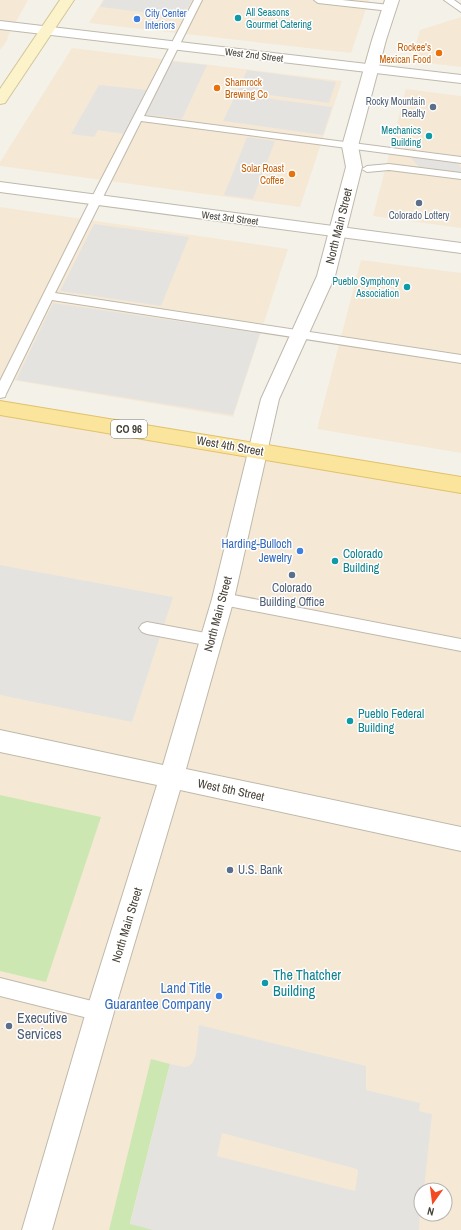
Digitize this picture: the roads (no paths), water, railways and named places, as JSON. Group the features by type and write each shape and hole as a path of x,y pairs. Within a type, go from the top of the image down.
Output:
{"main road":[{"path":"0,100 67,0"},
{"name":"West 4th Street","path":"0,408 461,484"}],"street":[{"name":"North Main Street","path":"37,1230 100,1012 223,599 270,399 326,276 337,231 360,168 350,146 379,40 391,4"},
{"name":"West 2nd Street","path":"0,25 461,79"},
{"name":"West 3rd Street","path":"0,187 95,201 461,248"},
{"name":"West 5th Street","path":"0,741 461,839"}],"lane":[{"path":"0,394 95,201 198,0"},
{"path":"318,0 391,4"},
{"path":"448,0 461,9"},
{"path":"138,118 461,160"},
{"path":"360,168 389,167 461,177"},
{"path":"360,168 391,177"},
{"path":"415,180 443,182 461,177"},
{"path":"48,296 461,359"},
{"path":"223,599 461,645"},
{"path":"147,628 211,640"},
{"path":"0,987 100,1012"}],"place":[{"name":"All Seasons Gourmet Catering","path":"238,18"},
{"name":"City Center Interiors","path":"137,19"},
{"name":"Rockee's Mexican Food","path":"439,53"},
{"name":"Shamrock Brewing Co","path":"217,88"},
{"name":"Rocky Mountain Realty","path":"433,107"},
{"name":"Mechanics Building","path":"429,136"},
{"name":"Solar Roast Coffee","path":"292,174"},
{"name":"Colorado Lottery","path":"419,203"},
{"name":"Pueblo Symphony Association","path":"407,287"},
{"name":"Harding-Bulloch Jewelry","path":"300,551"},
{"name":"Colorado Building","path":"335,561"},
{"name":"Colorado Building Office","path":"292,575"},
{"name":"Pueblo Federal Building","path":"350,721"},
{"name":"U.S. Bank","path":"230,870"},
{"name":"The Thatcher Building","path":"265,983"},
{"name":"Land Title Guarantee Company","path":"219,996"},
{"name":"Executive Services","path":"9,1026"}]}
